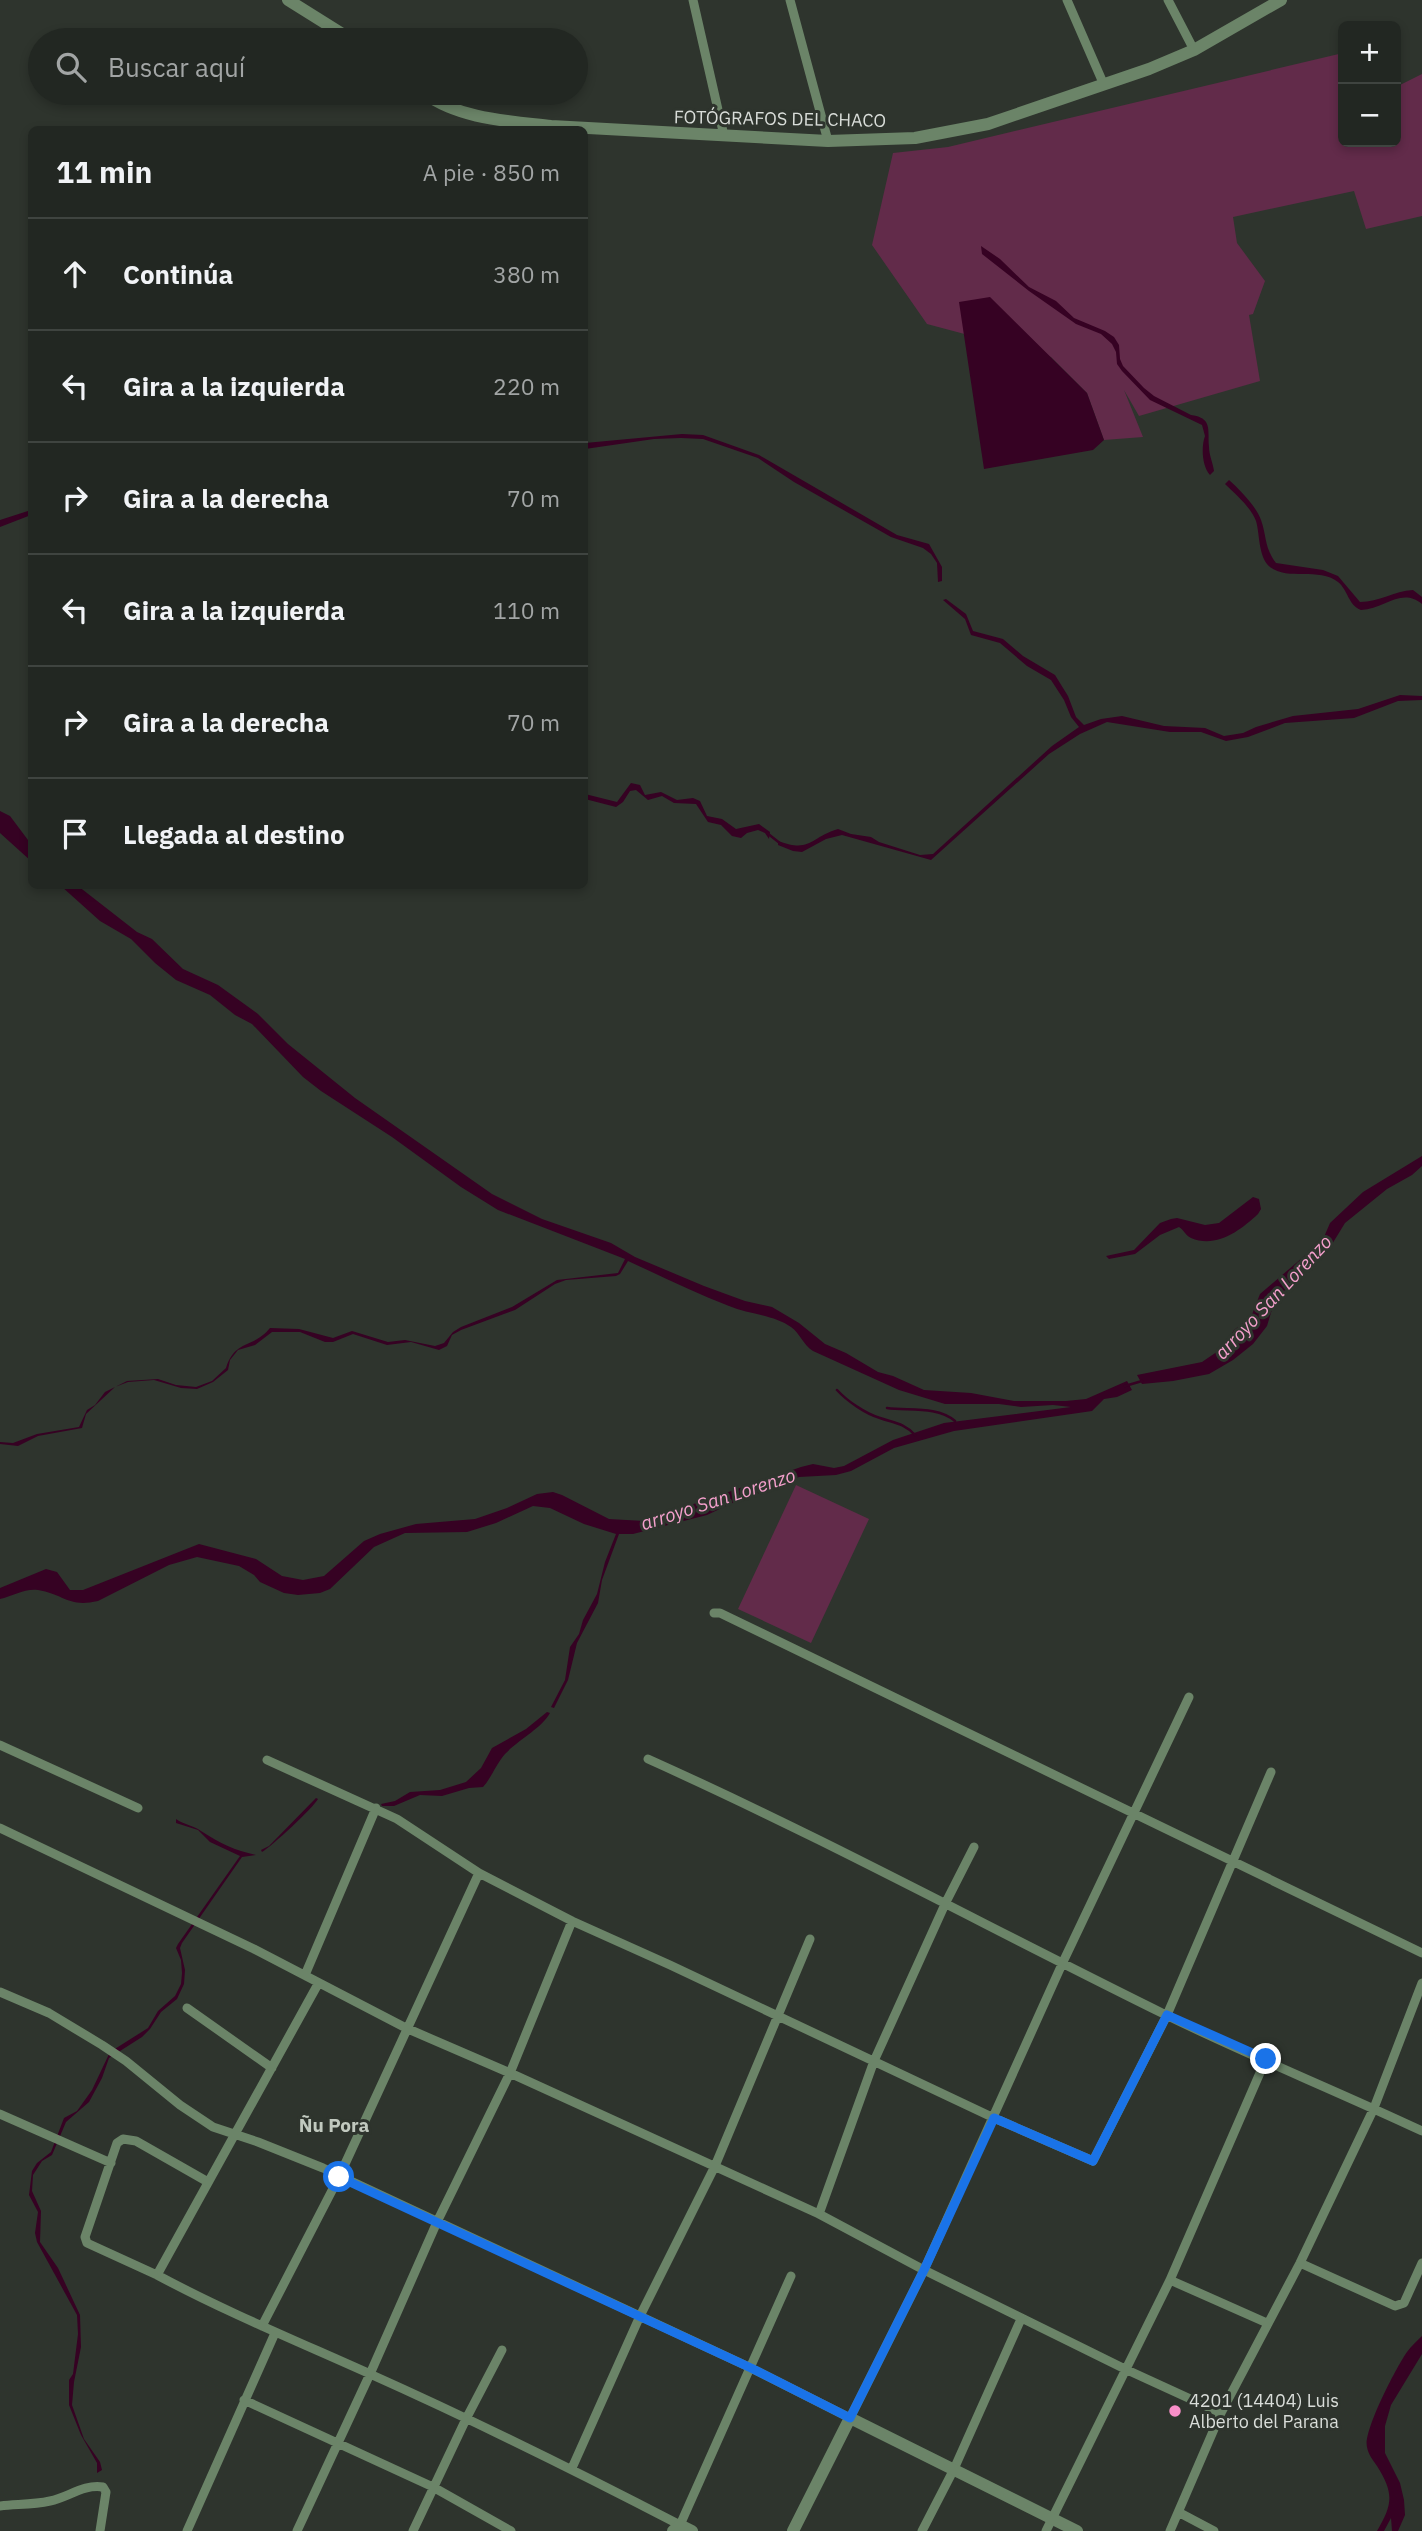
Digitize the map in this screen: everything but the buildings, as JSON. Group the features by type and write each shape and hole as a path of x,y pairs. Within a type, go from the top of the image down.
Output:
{"street":[{"path":"288,0 333,28"},
{"path":"693,0 724,136"},
{"path":"790,0 828,141"},
{"path":"1067,0 1104,85"},
{"path":"1168,0 1194,50"},
{"name":"FOTÓGRAFOS DEL CHACO","path":"588,129 828,141 915,138 988,124 1104,85 1194,50 1281,0"},
{"name":"FOTÓGRAFOS DEL CHACO","path":"444,105 506,121 556,126"},
{"path":"714,1613 720,1613 1422,1953"},
{"path":"793,2531 924,2270 1063,1962 1188,1698"},
{"path":"0,1745 138,1808"},
{"path":"648,1759 743,1801 1167,2015 1422,2131"},
{"path":"267,1760 397,1819 479,1873 572,1921 994,2118 1093,2161 1167,2015 1271,1772"},
{"path":"305,1975 376,1808"},
{"path":"0,1828 305,1975 406,2028 819,2214 1021,2319 1221,2413"},
{"path":"819,2214 874,2061 974,1847"},
{"path":"262,2326 339,2177 479,1873"},
{"path":"297,2531 437,2222 510,2073 572,1921"},
{"path":"572,2468 639,2316 715,2166 810,1939"},
{"path":"1170,2531 1221,2413 1300,2263 1374,2108 1422,1983"},
{"path":"157,2275 318,1984"},
{"path":"0,1992 49,2013 102,2045 213,2127 258,2142 339,2177 751,2368 1077,2531"},
{"path":"187,2008 272,2068"},
{"path":"1046,2531 1170,2280 1266,2059"},
{"path":"0,2114 111,2162"},
{"path":"208,2182 130,2139 123,2139 117,2143 85,2237 87,2243 275,2333 572,2468 682,2529 791,2276"},
{"path":"1300,2263 1395,2306 1404,2304 1422,2263"},
{"path":"1170,2280 1267,2323"},
{"path":"922,2531 954,2469 1021,2319"},
{"path":"187,2531 275,2333"},
{"path":"413,2531 502,2350"},
{"path":"244,2400 433,2487 511,2531"},
{"path":"0,2506 21,2507 54,2501 84,2487 103,2487 106,2492 100,2531"},
{"path":"1180,2513 1214,2531"}],"shaded area":[{"path":"1338,54 1338,147 1401,147 1401,84 1422,74 1422,216 1366,229 1354,191 1233,217 1237,243 1265,281 1253,314 1249,315 1260,381 1139,416 1124,390 1143,437 1104,440 1087,393 1051,357 927,324 872,245 893,153 948,147"},
{"path":"796,1485 869,1519 811,1643 738,1609"}],"water":[{"path":"981,246 1000,259 1029,287 1056,301 1074,318 1114,337 1119,345 1123,366 1154,396 1203,419 1208,426 1209,450 1214,471 1210,475 1204,462 1205,436 1202,425 1150,400 1117,364 1112,344 1101,334 1076,324 1029,291 982,254"},
{"path":"990,297 1087,393 1104,440 1093,450 984,469 959,302"},
{"path":"682,434 703,435 759,455 897,535 929,544 942,567 942,581 938,582 937,563 923,548 891,537 794,482 758,458 703,439 654,439 588,449 588,443"},
{"path":"1229,480 1259,515 1268,547 1276,563 1323,570 1338,576 1360,602 1413,590 1422,597 1422,604 1414,599 1400,598 1361,610 1353,605 1341,585 1330,578 1286,573 1270,567 1261,551 1254,516 1225,484"},
{"path":"28,511 28,516 0,527 0,520"},
{"path":"946,599 966,614 973,631 1003,639 1023,656 1055,675 1068,696 1076,717 1084,725 1122,716 1164,726 1205,728 1224,736 1243,733 1293,716 1358,709 1400,695 1422,696 1422,700 1398,701 1354,718 1285,723 1248,737 1226,741 1201,732 1170,732 1107,722 1080,734 1049,754 931,860 842,835 826,839 802,852 778,845 778,841 804,845 838,829 871,837 920,855 933,854 1052,746 1079,727 1051,680 1027,666 1000,643 971,635 965,619 943,600"},
{"path":"631,783 640,785 645,795 661,792 677,800 693,798 700,801 707,816 722,819 736,829 759,824 770,832 769,839 765,833 758,830 741,838 732,836 721,825 708,822 696,804 674,803 662,796 648,800 636,790 630,791 616,807 588,800 588,795 617,802"},
{"path":"0,811 10,816 28,840 28,858 0,833"},
{"path":"64,889 82,889 137,932 152,939 183,969 218,985 258,1014 288,1044 355,1098 492,1194 542,1219 611,1243 635,1257 704,1286 745,1301 772,1307 799,1323 825,1344 878,1372 924,1390 971,1393 1014,1401 1086,1399 1127,1381 1132,1390 1104,1399 1092,1411 954,1431 894,1448 851,1471 836,1475 799,1477 768,1491 747,1496 707,1515 633,1534 619,1534 602,1580 598,1603 577,1643 568,1680 554,1708 551,1707 565,1680 570,1647 579,1634 597,1594 616,1534 584,1524 550,1508 533,1506 496,1523 467,1532 405,1533 374,1547 330,1589 320,1593 284,1593 260,1582 239,1566 197,1557 169,1565 98,1601 73,1602 47,1592 33,1590 0,1599 0,1588 46,1569 57,1572 70,1590 83,1590 199,1544 256,1559 282,1576 303,1580 324,1576 364,1541 380,1534 416,1524 475,1519 537,1494 553,1492 609,1519 644,1521 801,1467 813,1464 834,1468 844,1466 893,1440 944,1423 1071,1407 945,1404 899,1390 813,1351 784,1323 736,1309 628,1261 616,1276 566,1280 555,1284 515,1310 452,1335 447,1346 439,1350 411,1342 387,1345 353,1334 333,1342 325,1342 300,1332 272,1332 255,1345 238,1350 230,1360 228,1370 213,1382 197,1389 181,1388 154,1380 128,1382 115,1387 127,1381 158,1379 176,1385 196,1387 212,1381 226,1368 230,1359 234,1352 264,1335 270,1328 299,1329 333,1338 352,1331 388,1342 405,1340 435,1346 444,1343 453,1332 461,1327 512,1307 557,1280 618,1273 625,1259 498,1210 461,1187 303,1077 252,1024 235,1015 210,995 176,980 131,939 100,921"},
{"path":"1422,1156 1422,1166 1387,1189 1345,1223 1326,1254 1300,1275 1295,1284 1276,1296 1267,1326 1253,1344 1209,1374 1142,1384 1137,1375 1202,1362 1224,1347 1234,1330 1251,1317 1260,1294 1316,1246 1324,1237 1330,1223 1363,1192"},
{"path":"1253,1197 1259,1199 1261,1209 1258,1214 1228,1236 1200,1241 1189,1237 1179,1227 1160,1235 1135,1254 1109,1259 1106,1256 1134,1250 1160,1223 1171,1219 1205,1225 1219,1223"},
{"path":"115,1387 86,1414 82,1428 38,1436 18,1446 0,1444 79,1427 87,1410 95,1405 105,1392"},
{"path":"547,1712 550,1713 541,1724 505,1754 483,1787 442,1796 420,1795 394,1806 382,1806 381,1804 395,1801 410,1792 440,1790 466,1782 481,1768 492,1748 526,1729"},
{"path":"316,1798 318,1799 301,1818 274,1843 262,1852 261,1850 269,1846"},
{"path":"176,1819 198,1829 228,1846 256,1855 242,1857 182,1943 180,1948 185,1970 184,1984 177,1999 161,2012 142,2037 109,2058 89,2102 66,2122 52,2155 42,2161 33,2175 32,2191 41,2211 40,2242 58,2268 80,2315 81,2347 72,2405 84,2439 100,2462 102,2470 97,2473 97,2463 81,2435 69,2405 69,2380 73,2374 78,2334 77,2315 37,2242 35,2233 38,2212 29,2195 32,2171 37,2163 51,2152 64,2118 77,2111 92,2090 110,2052 148,2028 158,2011 175,1996 181,1984 182,1973 176,1948 240,1856 210,1842 198,1830 176,1823"},
{"path":"1422,2336 1422,2354 1391,2405 1385,2426 1385,2453 1400,2483 1405,2515 1398,2531 1392,2531 1391,2518 1384,2531 1377,2531 1389,2506 1389,2491 1383,2475 1368,2452 1367,2439 1375,2414 1396,2370"}],"waterway":[{"path":"767,833 781,844"},
{"name":"arroyo San Lorenzo","path":"1125,1386 1142,1381"},
{"path":"837,1390 863,1410 903,1426 915,1435"},
{"path":"887,1408 931,1411 955,1421"}],"place":[{"name":"4201 (14404) Luis Alberto del Parana","path":"1175,2411"}],"district":[{"name":"Ñu Pora","path":"334,2125"}],"route":[{"path":"339,2177 751,2368 850,2418 924,2270 994,2118 1093,2161 1167,2015 1266,2059"}]}
